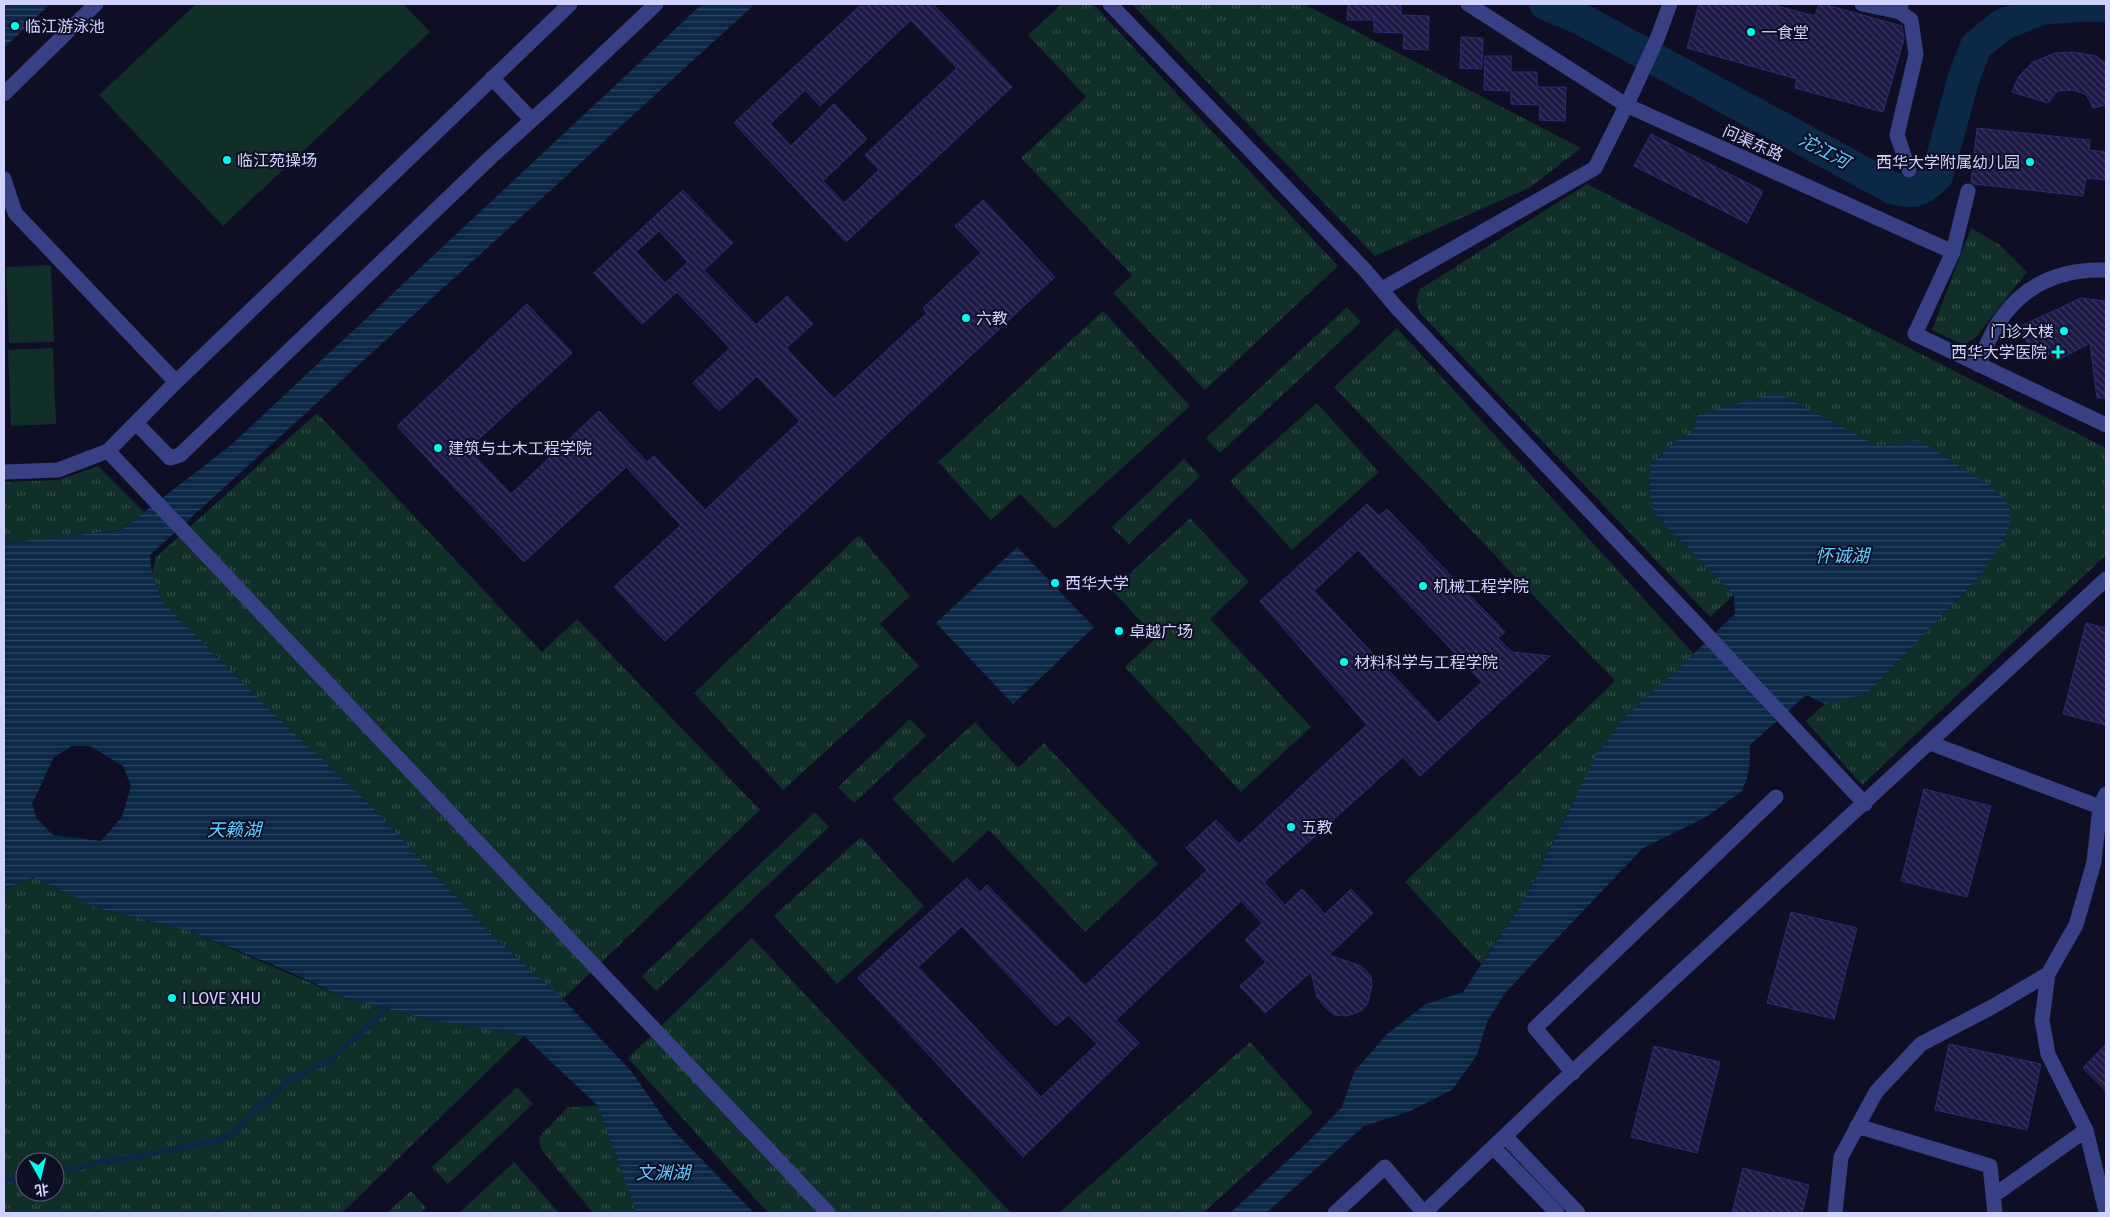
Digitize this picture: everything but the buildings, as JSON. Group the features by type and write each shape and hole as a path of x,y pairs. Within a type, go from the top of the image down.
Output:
{"street":[{"path":"4,94 96,4"},
{"path":"4,472 58,470 108,451 176,382 570,4"},
{"path":"136,423 170,458 180,455 490,157 656,4"},
{"path":"1110,4 1694,621 1864,804"},
{"name":"问渠东路","path":"1468,4 1628,102 1953,252"},
{"path":"1382,290 1595,168 1657,39 1670,4"},
{"path":"1862,4 1900,8 1911,20 1916,54 1897,136 1908,170"},
{"path":"492,78 532,120"},
{"path":"4,179 15,213 176,382"},
{"path":"1968,191 1953,252 1915,334 2106,424"},
{"path":"1979,365 1986,344 1994,329 2014,302 2027,291 2056,275 2086,269 2106,270"},
{"path":"108,451 828,1213"},
{"path":"1335,1213 1385,1167 1424,1213 2106,579"},
{"path":"1930,743 2103,800 2094,862 2076,925 2048,974 2042,1020 2048,1054 2086,1130 2106,1212"},
{"path":"1573,1073 1535,1028 1776,797"},
{"path":"1835,1213 1840,1157 1876,1092 1921,1044 1992,1007 2048,974"},
{"path":"1857,1126 1990,1166 1994,1213"},
{"path":"1993,1196 2086,1130"},
{"path":"1506,1137 1578,1213"},
{"path":"1494,1148 1557,1213"}],"green space":[{"name":"临江苑操场","path":"196,4 403,4 430,32 223,226 99,95"},
{"path":"1062,4 1093,4 1338,266 1205,390 1113,293 1132,275 1021,158 1086,97 1028,35"},
{"path":"1132,4 1304,4 1581,148 1529,188 1375,256"},
{"path":"1587,184 2106,448 2106,555 1862,785 1806,721 1825,704 1867,694 1980,576 1918,440 1878,446 1776,392 1678,439 1651,464 1650,496 1656,515 1734,595 1710,617 1420,313 1416,301 1420,289"},
{"path":"1971,228 2000,245 2027,272 1976,337 1963,345 1932,330"},
{"path":"51,265 54,342 9,343 6,267"},
{"path":"1347,307 1361,322 1220,453 1206,438"},
{"path":"1103,311 1190,406 1055,529 1020,494 991,520 938,462"},
{"path":"1397,328 1694,654 1575,797 1524,900 1481,964 1405,882 1615,681 1334,387"},
{"path":"53,348 56,424 11,426 8,350"},
{"path":"1317,403 1379,472 1292,550 1230,481"},
{"path":"317,413 542,652 577,619 760,810 563,999 491,934 365,800 273,713 162,601 152,573 156,557"},
{"path":"1184,459 1200,476 1129,544 1112,527"},
{"path":"98,466 144,512 121,530 4,543 4,482 58,480"},
{"path":"1190,518 1249,582 1210,619 1311,727 1241,792 1125,667 1156,638 1112,590"},
{"path":"859,535 910,596 880,624 919,666 783,790 694,693"},
{"path":"910,719 926,736 854,803 838,787"},
{"path":"975,722 1018,768 1044,743 1158,864 1085,932 989,830 953,863 892,799"},
{"path":"815,812 829,827 656,991 642,976"},
{"path":"861,837 924,906 837,984 774,916"},
{"path":"33,877 98,908 190,931 348,999 427,1019 524,1036 342,1213 4,1213 4,889"},
{"path":"752,938 1011,1213 768,1213 628,1058"},
{"path":"1250,1042 1313,1113 1203,1213 1059,1213"},
{"path":"517,1087 533,1104 448,1184 432,1167"},
{"path":"598,1106 637,1213 593,1213 541,1149 539,1137 568,1107"},
{"path":"514,1162 559,1213 459,1213"},
{"path":"411,1191 426,1208 420,1213 387,1213"}],"water":[{"name":"临江游泳池","path":"4,4 50,4 4,48"},
{"name":"天籁湖","path":"702,4 755,4 150,555 152,573 162,601 273,713 365,800 491,934 563,999 632,1072 670,1127 754,1213 637,1213 598,1106 524,1036 427,1019 348,999 283,969 190,931 98,908 33,877 4,889 4,543 121,530 231,445","holes":["72,746 90,746 123,766 131,786 122,817 101,841 53,835 37,819 32,804 54,757"]},
{"name":"怀诚湖","path":"1776,392 1878,446 1918,440 1988,484 2007,502 2011,518 2006,536 1980,576 1867,694 1825,704 1806,695 1750,745 1747,779 1741,792 1706,817 1643,848 1505,993 1487,1022 1477,1055 1452,1090 1408,1112 1364,1126 1266,1213 1230,1213 1308,1142 1342,1107 1354,1072 1387,1034 1426,1004 1463,992 1524,900 1597,754 1623,719 1735,614 1734,595 1656,515 1650,490 1651,464 1678,439 1692,432 1698,415"},
{"path":"1017,547 1094,627 1013,704 936,623"}],"waterway":[{"name":"沱江河","path":"1545,4 1581,19 1892,188 1906,191 1921,188 1937,176 1964,77 1976,46 2002,25 2041,9 2106,6"},
{"path":"65,1169 79,1168 98,1162 135,1157 215,1141 234,1133 257,1108 276,1093 288,1080 332,1059 387,1009"},
{"path":"4,1182 15,1178"}],"place":[{"name":"临江游泳池","path":"15,26"},
{"name":"一食堂","path":"1751,32"},
{"name":"临江苑操场","path":"227,160"},
{"name":"西华大学附属幼儿园","path":"2030,162"},
{"name":"六教","path":"966,318"},
{"name":"门诊大楼","path":"2064,331"},
{"name":"西华大学医院","path":"2058,352"},
{"name":"建筑与土木工程学院","path":"438,448"},
{"name":"西华大学","path":"1055,583"},
{"name":"机械工程学院","path":"1423,586"},
{"name":"卓越广场","path":"1119,631"},
{"name":"材料科学与工程学院","path":"1344,662"},
{"name":"五教","path":"1291,827"},
{"name":"I LOVE XHU","path":"172,998"}],"water label":[{"name":"文渊湖","path":"663,1173"}]}
